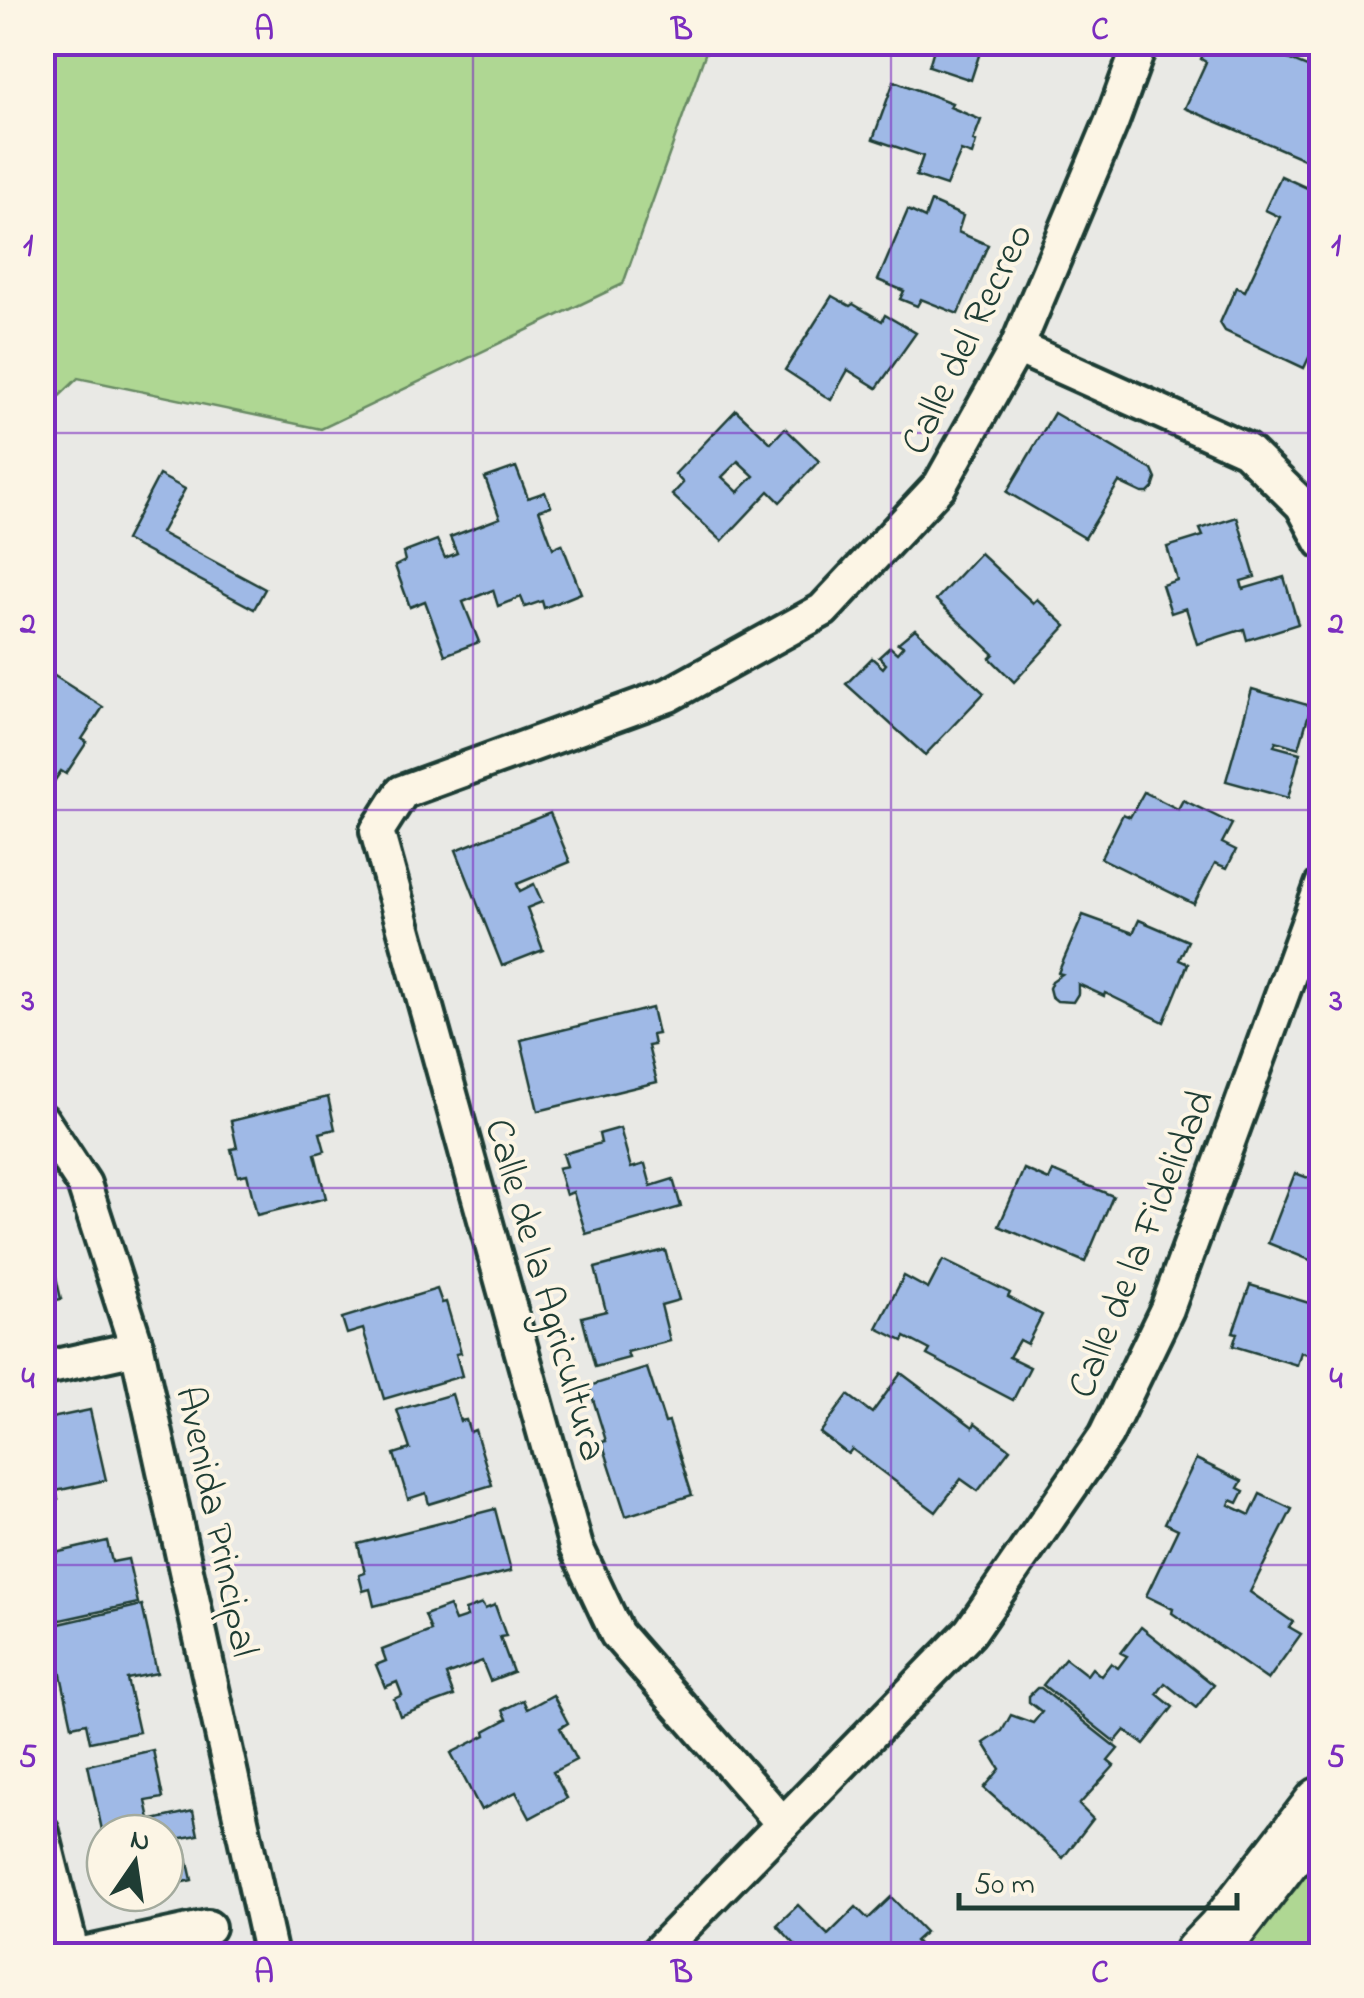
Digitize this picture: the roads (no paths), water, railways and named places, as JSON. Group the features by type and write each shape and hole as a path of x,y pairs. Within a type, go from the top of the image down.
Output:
{"highway":[{"path":"1201,1956 1322,1805"}],"street":[{"name":"Calle del Recreo","path":"469,768 669,695 823,610 940,485 1016,347 1141,42"},
{"path":"1016,347 1246,450 1302,505 1322,542"},
{"name":"Calle de la Agricultura","path":"469,768 402,792 377,831 576,1547 617,1634 783,1824"},
{"name":"Calle de la Fidelidad","path":"654,1956 970,1632 1106,1435 1167,1309 1322,885"},
{"name":"Avenida Principal","path":"42,1120 84,1184 137,1348 272,1956"},
{"path":"42,1369 137,1348"},
{"path":"42,1832 73,1956 208,1927"}]}
